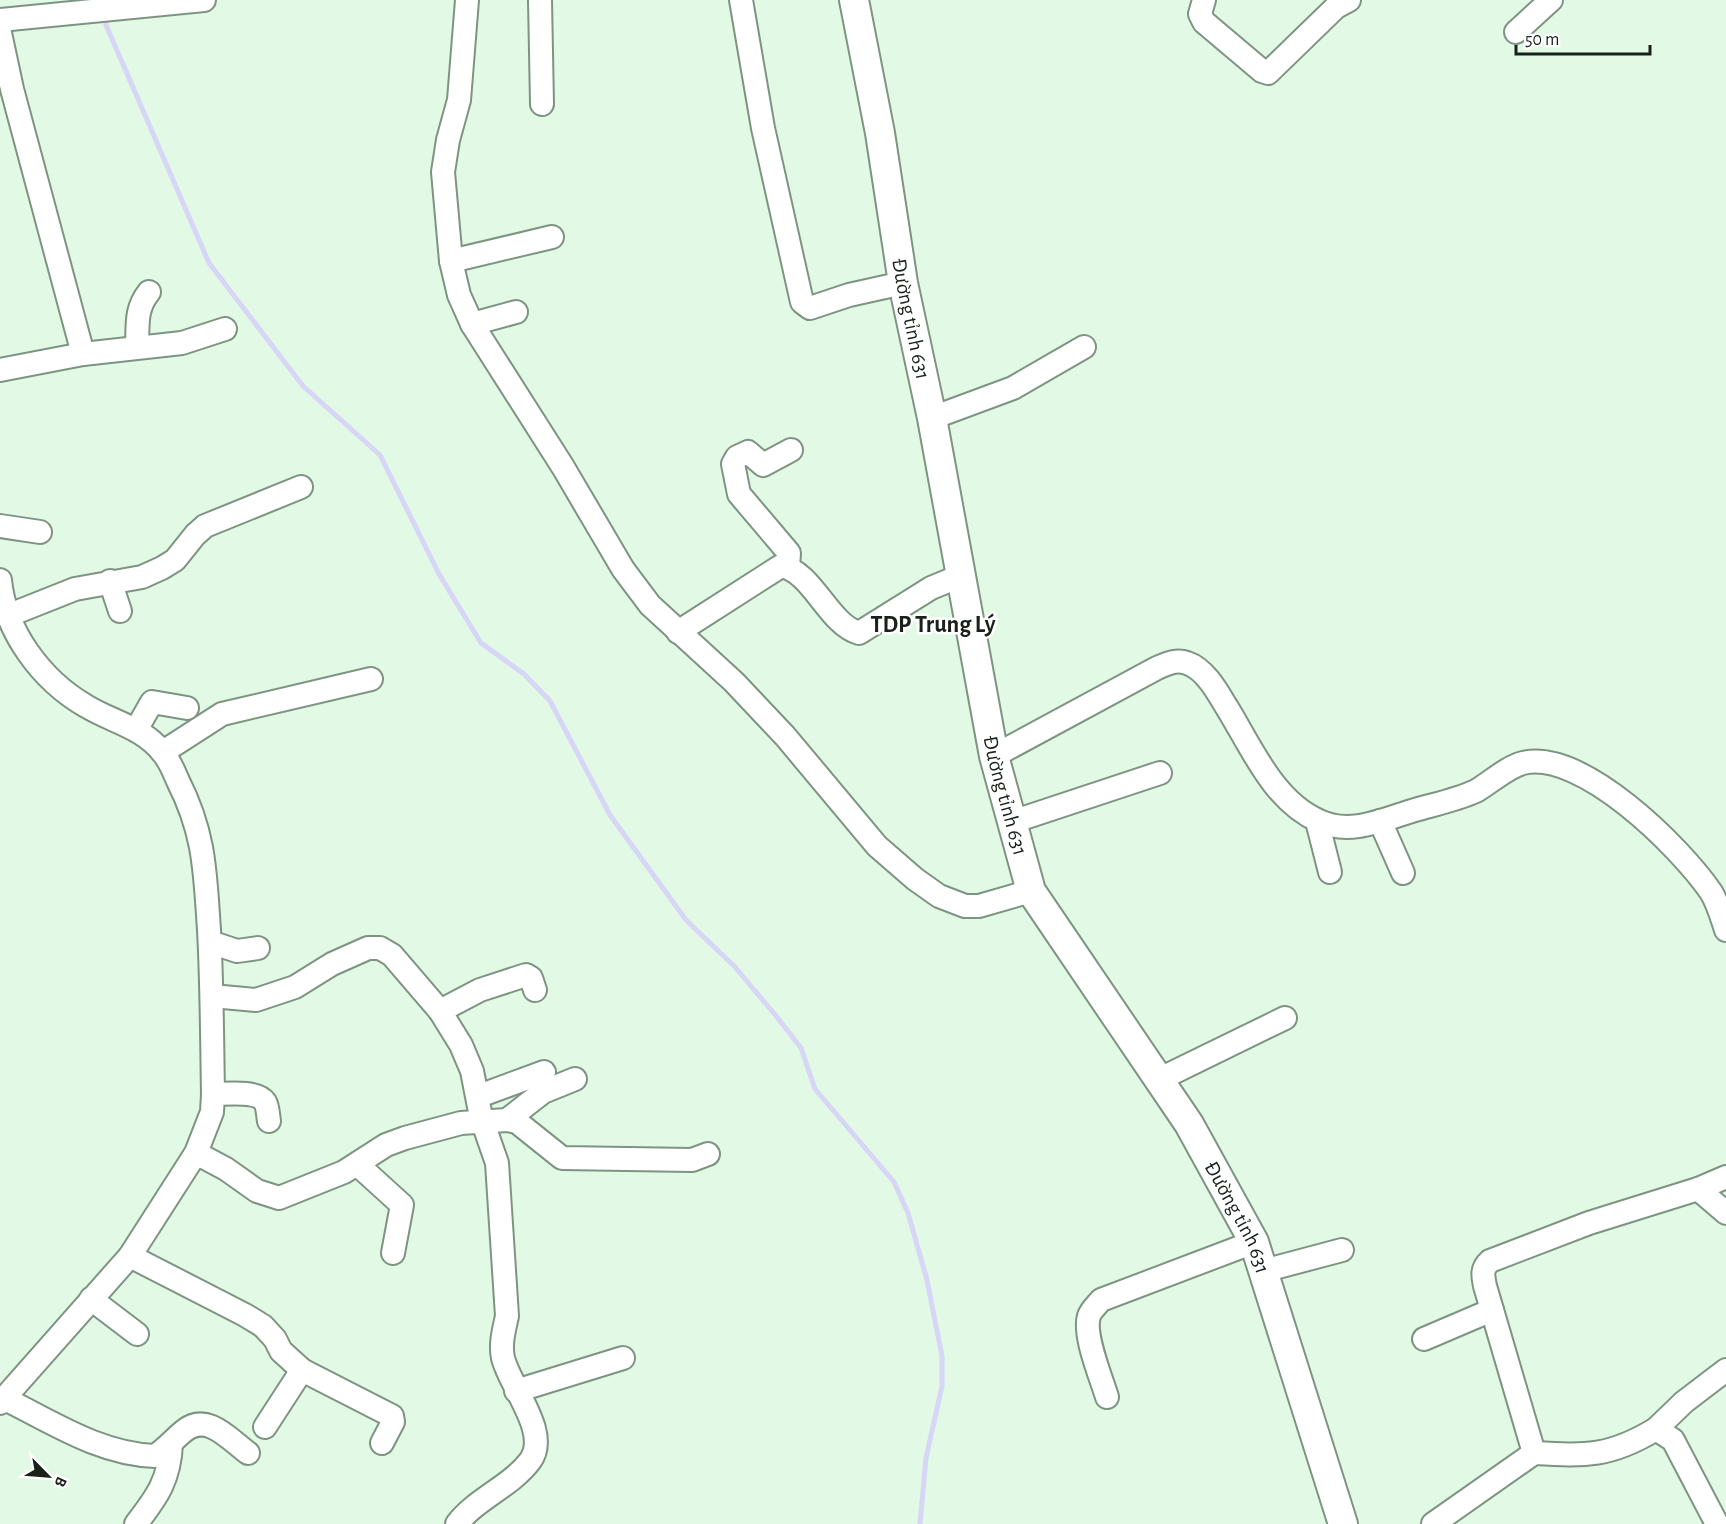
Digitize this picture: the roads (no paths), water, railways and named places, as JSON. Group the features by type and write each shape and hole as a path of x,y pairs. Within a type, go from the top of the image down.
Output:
{"main road":[{"name":"Đường tỉnh 631","path":"854,0 880,134 903,283 932,418 994,756 1031,891 1189,1124 1254,1242 1343,1524"}],"street":[{"path":"0,20 204,0"},
{"path":"467,0 459,100 448,140 443,172 451,261 459,295 471,324 586,505 623,569 650,605 734,682 785,736 877,846 915,879 939,896 965,906 979,906 1031,891"},
{"path":"540,0 542,104"},
{"path":"741,0 763,128 802,302 810,308 849,295 903,283"},
{"path":"1204,0 1200,14 1204,22 1262,72 1268,73 1336,7 1349,0"},
{"path":"1516,33 1551,0"},
{"path":"0,33 12,89 83,354"},
{"path":"451,261 552,237"},
{"path":"137,347 136,319 143,299 149,292"},
{"path":"471,324 516,312"},
{"path":"0,370 83,354 182,343 225,329"},
{"path":"932,418 1013,388 1084,347"},
{"path":"788,567 790,560 785,547 739,494 733,464 737,457 748,452 763,465 791,450"},
{"path":"248,1453 209,1424 199,1424 187,1429 155,1456 119,1451 83,1439 1,1401 130,1256 196,1153 212,1112 213,1094 207,871 201,838 190,806 163,752 136,730 86,706 61,688 15,635 2,597 75,589 142,577 175,560 205,526 301,487"},
{"path":"0,526 40,532"},
{"path":"678,632 773,569 788,567"},
{"path":"788,567 845,626 859,633 931,588 960,576"},
{"path":"110,581 120,611"},
{"path":"994,756 1157,668 1173,662 1186,662 1196,667 1215,688 1278,789 1293,804 1317,821 1335,827 1380,821 1449,802 1476,790 1522,763 1547,764 1572,771 1624,803 1661,833 1712,893 1726,930"},
{"path":"163,752 222,714 371,680"},
{"path":"136,730 152,702 187,708"},
{"path":"1012,822 1160,773"},
{"path":"1317,821 1330,872"},
{"path":"1380,821 1403,873"},
{"path":"210,942 237,951 258,948"},
{"path":"212,996 256,1000 278,995 348,956 368,948 380,948 392,955 440,1011 461,1045 479,1096 483,1122 497,1163 507,1316 502,1335 502,1356 537,1431 532,1459 514,1478 475,1503 457,1524"},
{"path":"440,1011 480,990 526,975 531,978 535,990"},
{"path":"1158,1080 1285,1018"},
{"path":"479,1096 544,1072"},
{"path":"507,1120 543,1092 575,1079"},
{"path":"213,1094 255,1096 262,1099 266,1104 269,1121"},
{"path":"196,1153 226,1169 257,1191 279,1198 357,1165 386,1145 405,1137 461,1123 507,1120 528,1129 562,1158 692,1160 708,1154"},
{"path":"357,1165 402,1205 393,1253"},
{"path":"1534,1453 1491,1310 1483,1272 1490,1262 1589,1223 1698,1189 1726,1177"},
{"path":"1698,1189 1726,1213"},
{"path":"1107,1397 1087,1329 1089,1315 1101,1300 1254,1242"},
{"path":"1263,1271 1342,1250"},
{"path":"130,1256 263,1326 275,1339 281,1351 302,1370 392,1416 393,1422 382,1443"},
{"path":"91,1299 137,1334"},
{"path":"1424,1339 1491,1310"},
{"path":"516,1390 623,1358"},
{"path":"265,1426 302,1370"},
{"path":"1434,1524 1534,1453 1570,1456 1604,1453 1636,1441 1656,1429 1684,1402 1726,1370"},
{"path":"1656,1429 1664,1432 1673,1440 1717,1524"},
{"path":"136,1524 159,1494 170,1461 171,1443"}],"waterway":[{"path":"106,14 106,25 209,263 303,386 380,455 439,574 481,643 524,674 550,701 610,815 686,920 735,967 801,1048 815,1089 894,1182 908,1213 927,1280 942,1356 942,1386 926,1458 920,1524"}],"district":[{"name":"TDP Trung Lý","path":"933,624"}]}
